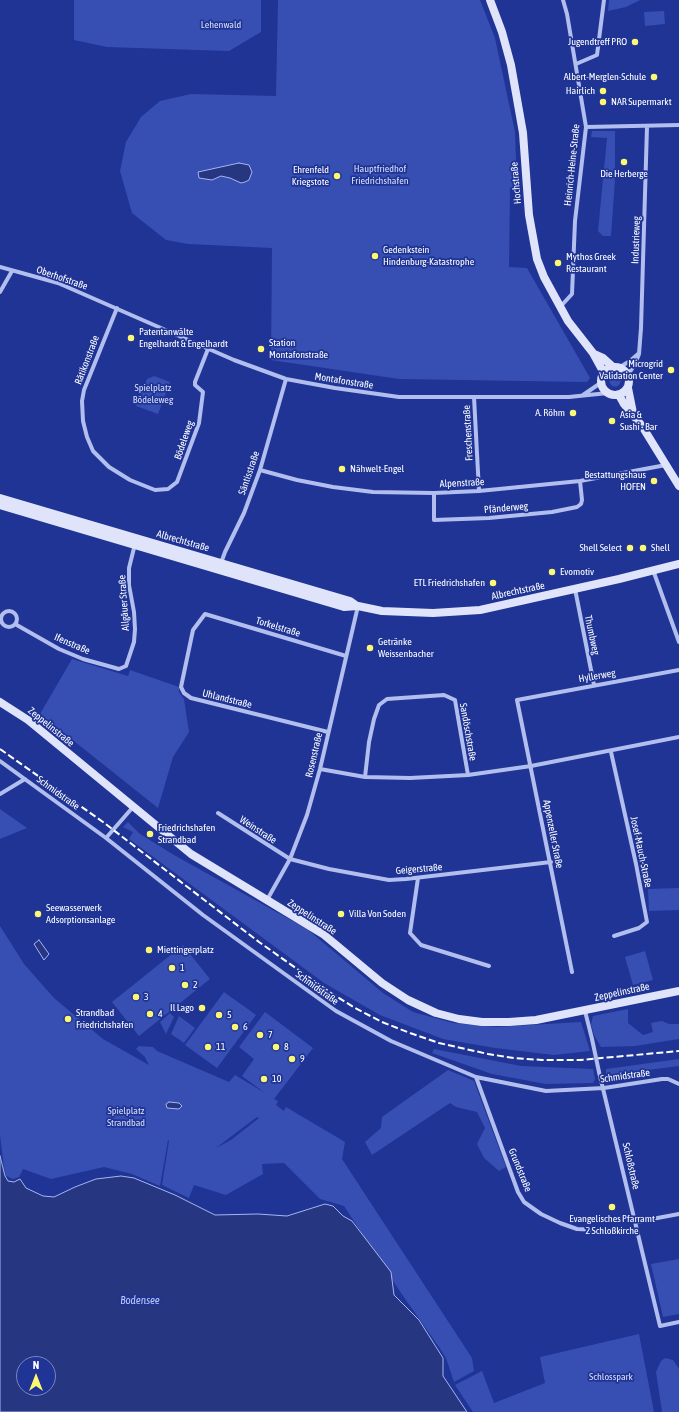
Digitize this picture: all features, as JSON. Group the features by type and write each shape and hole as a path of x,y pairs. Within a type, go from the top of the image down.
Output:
{"main road":[{"name":"Hochstraße","path":"490,0 502,32 511,65 523,133 529,212 536,252 544,277 560,306 573,328 593,353 604,373"},
{"name":"Hochstraße","path":"593,353 616,367"},
{"path":"616,367 626,371 630,382 628,388 624,392 619,395 613,395 604,390 602,382 604,373 608,369 616,367"},
{"path":"628,388 633,414"},
{"path":"619,395 624,404 633,414 679,486"},
{"name":"Albrechtstraße","path":"0,498 220,566 350,601 358,606 382,610 414,613 480,610 679,564"},
{"name":"Albrechtstraße","path":"0,505 136,541"},
{"name":"Zeppelinstraße","path":"0,702 28,720 191,854 323,934 382,983 408,1000 436,1013 459,1019 482,1022 536,1020 679,991"}],"street":[{"name":"Heinrich-Heine-Straße","path":"560,306 572,294 574,221 586,127 567,14 563,0"},
{"path":"576,64 597,55 604,0"},
{"name":"Industrieweg","path":"628,375 639,354 642,328 647,126"},
{"path":"586,127 679,126"},
{"name":"Oberhofstraße","path":"0,267 58,283 117,308"},
{"path":"0,292 12,271"},
{"name":"Montafonstraße","path":"117,308 208,349 286,379 335,388 399,397 568,397 608,393"},
{"name":"Rätikonstraße","path":"117,308 84,390 82,401 83,421 87,437 93,451 109,467 130,480 155,490 168,489"},
{"name":"Bödeleweg","path":"168,489 177,482 199,423 203,392 195,386 195,382 208,349"},
{"path":"616,367 630,361 639,354"},
{"name":"Säntisstraße","path":"220,566 225,552 244,513 260,470 286,379"},
{"name":"Montafonstraße","path":"583,395 602,382"},
{"name":"Freschenstraße","path":"474,397 479,491"},
{"name":"Alpenstraße","path":"260,470 297,480 333,487 373,492 434,493 479,491 580,481 666,465"},
{"name":"Pfänderweg","path":"434,493 434,520 489,518 552,512 577,507 581,504 582,500 580,481"},
{"name":"Allgäuer Straße","path":"126,666 134,642 134,612 129,585 129,573 136,541"},
{"path":"653,570 679,642"},
{"name":"Thumbweg","path":"574,589 594,685"},
{"name":"Rosenstraße","path":"267,901 290,859 307,815 320,769 358,606"},
{"path":"10,611 15,613 17,618 15,624 9,627 3,625 1,620 3,613 10,611"},
{"name":"Torkelstraße","path":"205,614 346,656"},
{"name":"Uhlandstraße","path":"205,614 193,630 181,687 184,692 191,698 328,732"},
{"name":"Ifenstraße","path":"15,624 59,649 83,659 119,669 126,666"},
{"name":"Hyllerweg","path":"517,700 679,670"},
{"name":"Sandöschstraße","path":"365,777 369,742 374,718 379,705 387,699 444,695 455,700 468,775"},
{"name":"Appenzeller Straße","path":"517,700 551,862 572,972"},
{"name":"Sandöschstraße","path":"320,769 365,777 410,778 468,775 611,752 679,737"},
{"name":"Josef-Mauch-Straße","path":"611,752 636,864 647,922 639,928 614,936"},
{"name":"Schmidstraße","path":"0,761 106,838 203,915 336,1011 391,1041 476,1077 546,1091 604,1088 662,1079 668,1079 679,1084"},
{"path":"0,794 25,779"},
{"path":"106,838 133,806"},
{"name":"Weinstraße","path":"218,813 290,859"},
{"name":"Geigerstraße","path":"290,859 330,869 389,880 418,878 551,862"},
{"path":"418,878 410,933 421,945 489,966"},
{"name":"Schloßstraße","path":"585,1011 660,1326 679,1322"},
{"name":"Grundstraße","path":"476,1077 518,1192 524,1202 541,1214 560,1223 578,1229 637,1232"},
{"path":"636,1222 679,1214"}],"green space":[{"name":"Lehenwald","path":"74,0 261,0 261,32 229,51 107,47 74,40"},
{"name":"Hauptfriedhof Friedrichshafen","path":"278,0 480,0 495,38 515,132 517,188 510,188 509,267 527,268 590,378 587,382 399,379 271,360 272,248 188,244 166,240 132,213 120,171 126,142 141,117 160,101 191,94 276,96"},
{"path":"609,0 640,0 626,7 608,11"},
{"path":"664,11 665,24 645,26 644,12"},
{"path":"592,131 615,131 615,180 611,236 603,236 598,231 607,138 591,137"},
{"path":"615,375 619,377 621,381 619,385 615,387 611,385 609,381 611,377"},
{"name":"Spielplatz Bödeleweg","path":"154,376 170,382 158,414 136,406 147,379"},
{"path":"72,659 128,676 130,670 179,687 179,692 184,699 189,732 173,757 158,808 40,714"},
{"path":"0,809 27,828 0,839"},
{"path":"128,822 140,834 174,855 307,929 383,993 413,1012 453,1023 497,1027 581,1022 590,1051 554,1055 495,1048 443,1039 380,1015 324,983 129,839 133,832 123,827"},
{"path":"679,888 679,910 649,911 648,889"},
{"name":"Spielplatz Strandbad","path":"0,926 24,964 54,998 103,1039 149,1065 145,1057 136,1049 139,1046 153,1047 157,1051 229,1082 235,1075 265,1093 242,1076 254,1059 239,1047 265,1012 313,1048 274,1099 278,1101 276,1105 284,1111 286,1107 345,1142 342,1159 472,1358 474,1371 454,1382 446,1358 344,1206 320,1199 284,1163 262,1164 263,1174 226,1195 194,1185 189,1198 162,1185 168,1140 160,1186 132,1174 104,1167 51,1179 23,1169 19,1177 13,1179 6,1176 0,1135","holes":["257,1117 259,1118 231,1140 216,1148"]},
{"path":"183,945 210,979 139,1036 112,1002"},
{"path":"645,951 653,980 633,985 625,957"},
{"path":"224,992 256,1015 217,1068 185,1045"},
{"path":"628,1009 628,1023 643,1035 653,1032 651,1023 662,1021 669,1024 679,1024 679,1039 635,1046 601,1047 594,1035 591,1024 593,1016"},
{"path":"170,1013 174,1017 166,1034 160,1022"},
{"path":"179,1016 195,1028 184,1043 171,1034"},
{"path":"434,1049 521,1066 593,1069 595,1079 593,1083 546,1084 492,1074 432,1053"},
{"path":"679,1059 679,1066 624,1073 624,1078 611,1081 606,1077 606,1069"},
{"path":"448,1070 474,1081 506,1167 499,1171 484,1158 477,1144 485,1128 477,1112 456,1107 450,1103 372,1155 365,1142 381,1128 382,1117"},
{"path":"679,1259 679,1314 663,1317 651,1264"},
{"name":"Schlosspark","path":"639,1334 654,1412 473,1412 455,1385 482,1371 494,1403 545,1383 540,1357"},
{"path":"665,1358 673,1360 679,1369 679,1412 662,1412 656,1372 661,1361"}],"water":[{"path":"239,163 249,165 252,172 249,180 245,182 241,183 221,176 212,180 199,178 198,172"},
{"path":"39,940 49,954 44,960 34,944"},
{"path":"169,1102 179,1103 182,1106 179,1109 167,1108 166,1104"},
{"name":"Bodensee","path":"0,1156 5,1176 8,1181 14,1182 20,1179 26,1188 43,1196 54,1197 96,1179 121,1176 134,1178 175,1195 215,1215 258,1214 287,1216 325,1204 333,1206 343,1216 352,1221 391,1272 394,1295 419,1320 443,1358 443,1376 467,1412 0,1412"}],"railway":[{"path":"0,749 103,822 259,942 331,993 382,1022 439,1043 514,1058 580,1060 679,1051"}],"place":[{"name":"Jugendtreff PRO","path":"635,42"},
{"name":"Albert-Merglen-Schule","path":"654,77"},
{"name":"Hairlich","path":"603,91"},
{"name":"NAR Supermarkt","path":"603,102"},
{"name":"Die Herberge","path":"624,162"},
{"name":"Ehrenfeld Kriegstote","path":"337,176"},
{"name":"Gedenkstein Hindenburg-Katastrophe","path":"375,256"},
{"name":"Mythos Greek Restaurant","path":"558,263"},
{"name":"Patentanwälte Engelhardt & Engelhardt","path":"131,338"},
{"name":"Station Montafonstraße","path":"261,349"},
{"name":"Microgrid Validation Center","path":"671,370"},
{"name":"A. Röhm","path":"573,413"},
{"name":"Asia & Sushi - Bar","path":"612,421"},
{"name":"Nähwelt-Engel","path":"342,469"},
{"name":"Bestattungshaus HOFEN","path":"654,481"},
{"name":"Shell Select","path":"630,548"},
{"name":"Shell","path":"643,548"},
{"name":"Evomotiv","path":"552,572"},
{"name":"ETL Friedrichshafen","path":"493,583"},
{"name":"Getränke Weissenbacher","path":"370,648"},
{"name":"Friedrichshafen Strandbad","path":"150,834"},
{"name":"Seewasserwerk Adsorptionsanlage","path":"38,914"},
{"name":"Villa Von Soden","path":"341,914"},
{"name":"Miettingerplatz","path":"149,950"},
{"name":"1","path":"172,968"},
{"name":"2","path":"185,985"},
{"name":"3","path":"136,997"},
{"name":"Il Lago","path":"202,1008"},
{"name":"4","path":"150,1014"},
{"name":"5","path":"219,1015"},
{"name":"Strandbad Friedrichshafen","path":"68,1019"},
{"name":"6","path":"235,1027"},
{"name":"7","path":"260,1035"},
{"name":"11","path":"208,1047"},
{"name":"8","path":"276,1047"},
{"name":"9","path":"292,1059"},
{"name":"10","path":"264,1079"},
{"name":"Evangelisches Pfarramt 2 Schloßkirche","path":"612,1207"}]}
